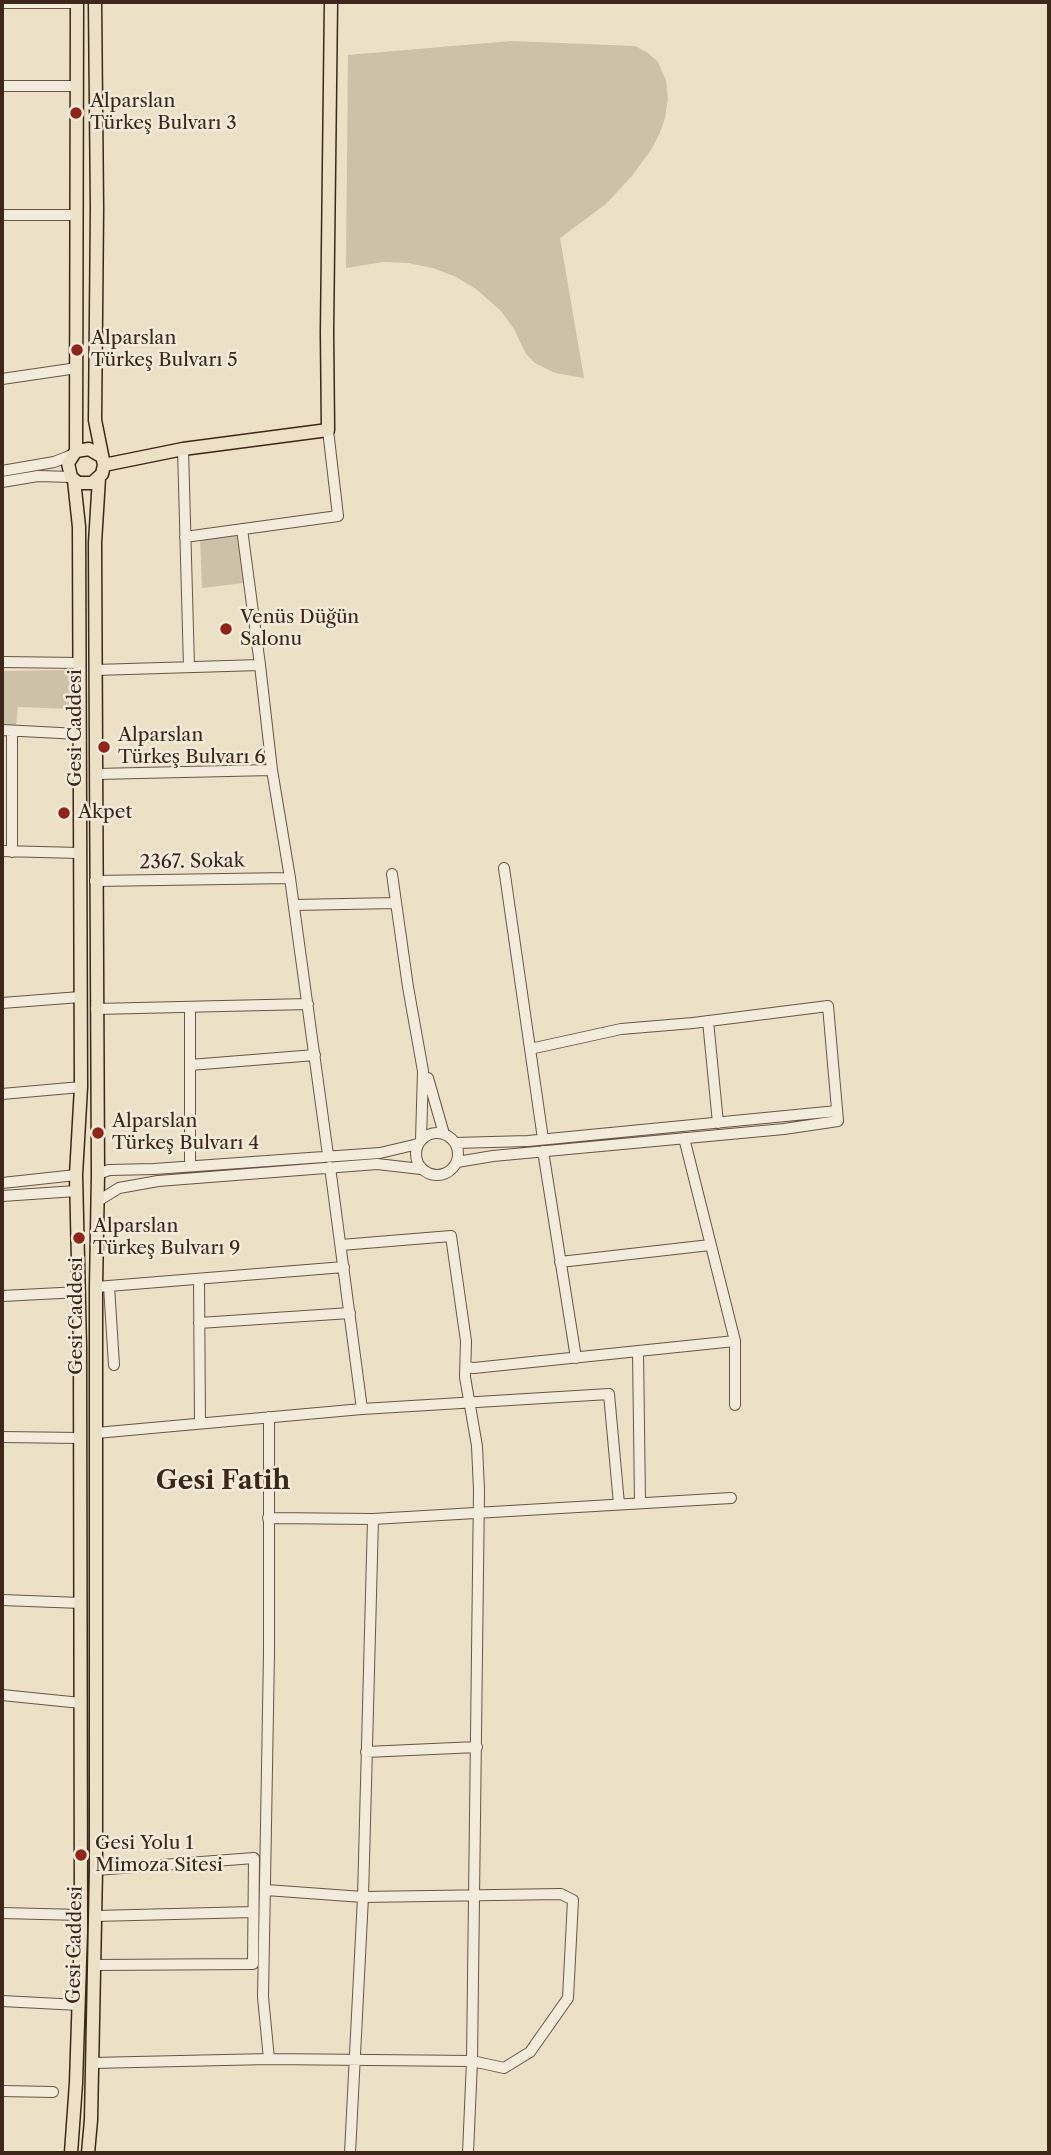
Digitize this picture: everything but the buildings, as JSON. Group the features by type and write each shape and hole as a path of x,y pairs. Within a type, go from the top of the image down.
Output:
{"main road":[{"path":"77,2 77,368 74,453 68,463 73,478 87,484 99,478 102,461 95,420 95,2"},
{"path":"102,461 328,430 331,2"},
{"path":"74,453 89,449 102,461"},
{"name":"Gesi Caddesi","path":"73,478 79,527 81,1087 76,1175"},
{"name":"Gesi Caddesi","path":"88,2153 96,1870 96,1433 102,1287 98,1196 95,881 95,543 99,478"},
{"path":"98,1174 87,1169 76,1175 76,1191 87,1197 98,1196"},
{"name":"Gesi Caddesi","path":"71,2153 81,1915 79,1292 76,1191"}],"street":[{"path":"2,3 77,2"},
{"path":"2,86 76,86"},
{"path":"2,215 76,215"},
{"path":"2,379 77,368"},
{"path":"185,537 338,516 328,430"},
{"path":"183,449 189,667"},
{"path":"2,471 54,462 74,453"},
{"path":"2,482 38,476 73,478"},
{"path":"243,529 272,770 290,877 328,1155"},
{"path":"2,662 79,663"},
{"path":"95,670 260,665"},
{"path":"79,734 7,730 7,851 79,853"},
{"path":"96,774 272,770"},
{"path":"504,868 576,1358"},
{"path":"392,874 424,1083 420,1142 416,1154 421,1169"},
{"name":"2367. Sokak","path":"95,881 290,877"},
{"path":"294,905 396,903"},
{"path":"2,1003 80,997"},
{"path":"96,1009 308,1004"},
{"path":"455,1143 543,1145 684,1138 838,1121 828,1006 621,1029 530,1049"},
{"path":"190,1007 190,1166"},
{"path":"708,1021 718,1123"},
{"path":"98,1196 119,1188 158,1181 330,1167 386,1164 421,1169 430,1174 440,1175 450,1171 457,1162 458,1152 455,1143 444,1134 419,1047"},
{"path":"190,1065 315,1055"},
{"path":"2,1094 81,1087"},
{"path":"457,1162 543,1145 837,1111"},
{"path":"98,1174 109,1170 380,1153 420,1142 430,1134 444,1134"},
{"path":"684,1138 735,1341 735,1405"},
{"path":"330,1167 362,1409"},
{"path":"2,1183 76,1175"},
{"path":"2,1196 76,1191"},
{"path":"341,1245 450,1236 466,1340 465,1377 477,1446 479,1511 472,2061 468,2153"},
{"path":"560,1262 710,1245"},
{"path":"114,1365 102,1287 344,1267"},
{"path":"198,1279 200,1423"},
{"path":"2,1296 79,1292"},
{"path":"199,1324 350,1313"},
{"path":"466,1367 735,1341"},
{"path":"638,1351 640,1502"},
{"path":"96,1433 362,1409 609,1394 619,1504"},
{"path":"269,1417 263,1997 269,2059"},
{"path":"2,1437 80,1438"},
{"path":"268,1518 373,1519 731,1498"},
{"path":"351,2153 363,1897 373,1519"},
{"path":"2,1600 81,1603"},
{"path":"2,1695 81,1703"},
{"path":"366,1752 477,1747"},
{"path":"94,1965 253,1964 254,1858 96,1870"},
{"path":"92,2063 356,2059 472,2061 504,2068 530,2052 568,1998 573,1900 561,1894 363,1897 266,1890"},
{"path":"95,1916 253,1912"},
{"path":"2,1913 81,1915"},
{"path":"2,2001 79,2005"},
{"path":"2,2091 52,2092"}],"shaded area":[{"path":"511,41 635,46 658,62 666,81 668,99 665,118 651,150 606,204 560,238 584,378 555,373 535,363 526,354 514,329 501,311 476,289 456,277 433,268 408,263 383,262 346,268 348,55"},
{"path":"246,530 252,582 202,588 200,537"},
{"path":"64,670 71,676 69,709 18,707 16,726 2,726 2,671"}],"place":[{"name":"Alparslan Türkeş Bulvarı 3","path":"76,113"},
{"name":"Alparslan Türkeş Bulvarı 5","path":"77,350"},
{"name":"Venüs Düğün Salonu","path":"226,629"},
{"name":"Alparslan Türkeş Bulvarı 6","path":"104,747"},
{"name":"Akpet","path":"64,813"},
{"name":"Alparslan Türkeş Bulvarı 4","path":"98,1133"},
{"name":"Alparslan Türkeş Bulvarı 9","path":"79,1238"},
{"name":"Gesi Yolu 1 Mimoza Sitesi","path":"81,1855"}],"district":[{"name":"Gesi Fatih","path":"223,1481"}]}
